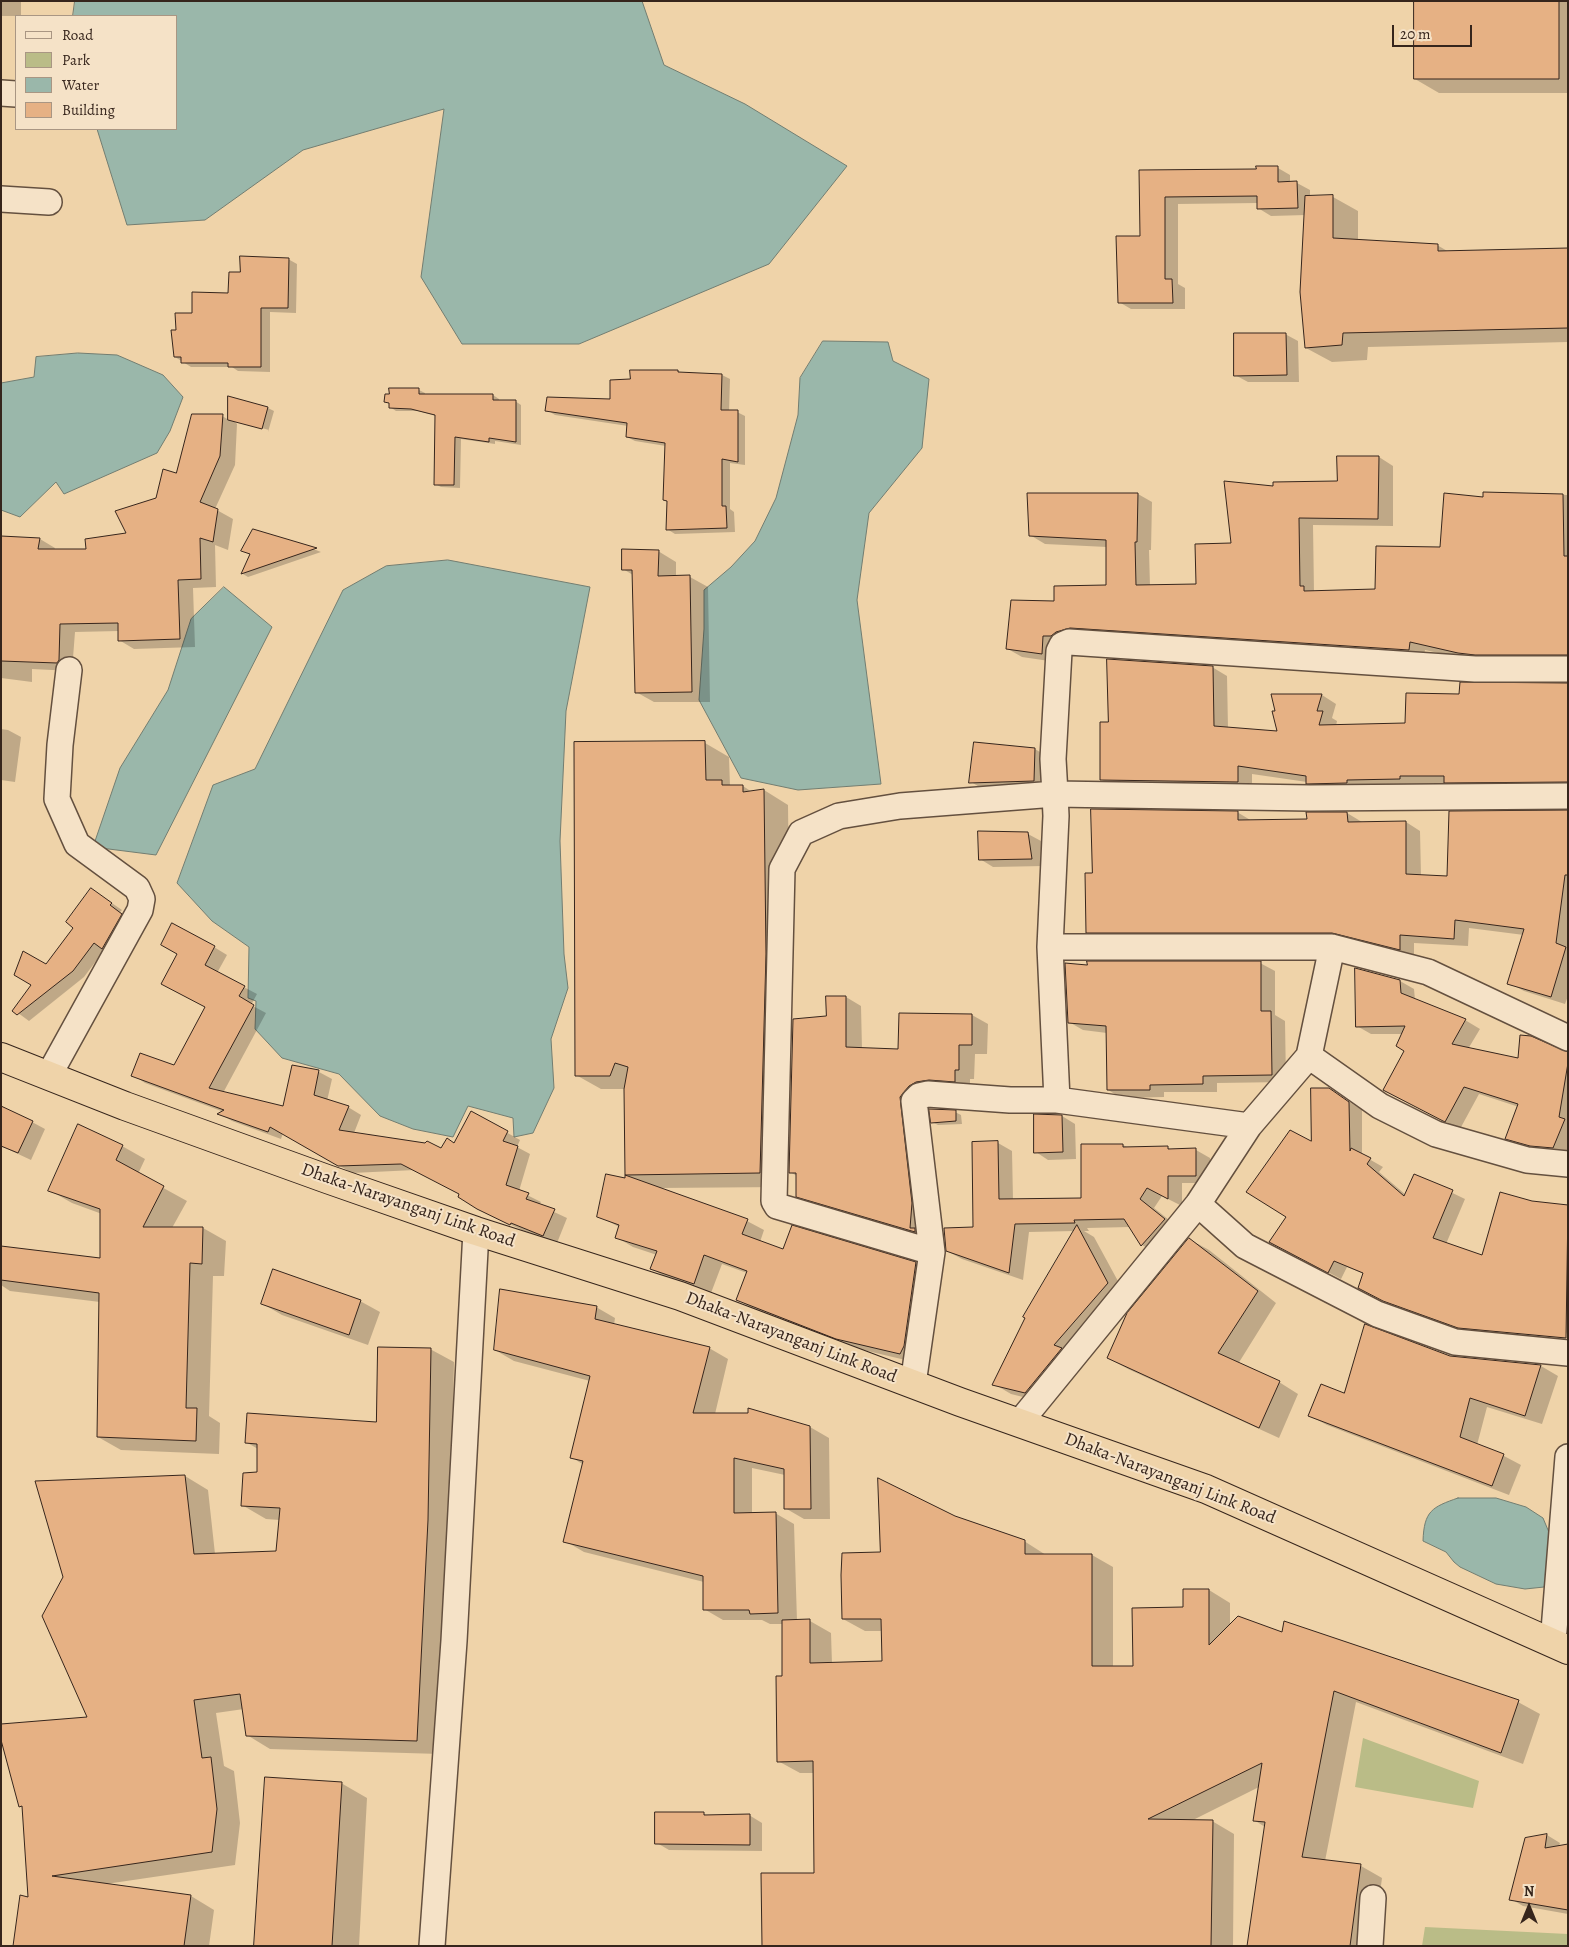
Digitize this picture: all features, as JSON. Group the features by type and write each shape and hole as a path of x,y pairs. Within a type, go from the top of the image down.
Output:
{"highway":[{"name":"Dhaka-Narayanganj Link Road","path":"1,1057 134,1109 327,1179 476,1231 680,1296 913,1384 1206,1489 1561,1647"}],"street":[{"path":"1,94 15,94"},
{"path":"1,199 49,202"},
{"path":"1058,1100 1050,943 1055,805 1053,759 1059,651 1062,645 1069,642 1475,669 1568,669"},
{"path":"49,1075 140,910 142,899 137,888 77,844 57,799 60,745 69,670"},
{"path":"932,1252 777,1206 774,1201 782,869 801,833 839,816 900,806 1055,805 1310,798 1568,796"},
{"path":"1050,943 1332,947 1428,972 1568,1038"},
{"path":"1020,1422 1198,1204 1249,1126 1309,1056 1332,947"},
{"path":"1309,1056 1380,1106 1436,1134 1527,1160 1568,1164"},
{"path":"913,1384 932,1252 914,1101 918,1096 928,1094 1010,1100 1058,1100 1249,1126"},
{"path":"1198,1204 1245,1246 1377,1314 1456,1342 1568,1353"},
{"path":"432,1946 454,1641 476,1231"},
{"path":"1561,1647 1568,1457"},
{"path":"1370,1946 1373,1898"}],"green space":[{"path":"1363,1738 1479,1781 1473,1808 1355,1787"},
{"path":"1425,1927 1568,1934 1568,1946 1422,1946"}],"water":[{"path":"75,1 642,1 664,65 745,104 847,166 769,264 579,344 462,344 421,277 444,109 303,150 205,220 127,225 97,130 178,130 178,15 73,15"},
{"path":"823,341 888,342 893,361 929,379 922,448 869,513 857,600 881,784 798,790 741,778 699,700 704,629 704,590 731,567 755,541 776,498 798,415 800,378"},
{"path":"78,353 117,355 163,375 183,397 170,431 157,453 64,494 56,482 20,517 1,510 1,383 34,377 36,357"},
{"path":"448,560 590,587 566,711 560,841 564,954 568,988 551,1039 554,1088 533,1133 514,1137 513,1118 468,1106 453,1137 413,1129 380,1116 339,1074 282,1058 255,1029 256,1001 248,998 249,947 212,921 177,883 213,785 255,769 343,590 386,566"},
{"path":"224,587 272,627 156,855 93,847 120,768 168,690 191,619"},
{"path":"1458,1498 1496,1498 1526,1507 1543,1518 1553,1542 1556,1569 1544,1587 1525,1589 1496,1584 1460,1567 1446,1552 1423,1541 1425,1523 1431,1512 1442,1504"}],"building":[{"path":"1414,1 1559,1 1559,79 1414,79"},
{"path":"1256,166 1278,166 1278,182 1297,181 1298,208 1257,209 1257,196 1165,197 1165,279 1172,279 1173,303 1118,303 1116,236 1140,236 1139,170 1256,169"},
{"path":"1333,195 1333,238 1438,244 1438,251 1568,248 1568,328 1343,333 1342,345 1305,348 1300,292 1305,196"},
{"path":"240,256 289,258 288,308 261,308 261,367 228,367 228,363 181,363 181,357 174,357 171,330 176,330 175,313 192,313 192,292 228,293 229,272 240,272"},
{"path":"1234,333 1286,333 1287,375 1234,376"},
{"path":"630,370 678,370 678,372 722,374 721,410 738,410 738,462 722,459 722,506 726,506 727,528 666,530 667,501 663,500 665,443 626,437 627,423 545,411 547,397 610,399 610,380 630,379"},
{"path":"389,388 419,388 419,394 493,394 493,400 516,400 516,442 489,438 489,442 455,437 454,485 434,485 435,415 411,409 389,408 389,403 384,402 385,394 389,394"},
{"path":"228,396 268,407 262,429 228,420"},
{"path":"192,414 223,414 220,456 200,502 218,509 213,542 200,538 201,579 178,580 180,639 118,641 118,623 60,624 59,660 57,663 1,661 1,536 40,538 38,549 86,549 85,539 126,533 115,511 156,498 163,469 176,473"},
{"path":"1337,456 1379,456 1378,519 1299,518 1300,586 1304,586 1304,591 1375,589 1376,546 1440,547 1444,493 1483,497 1483,492 1563,494 1564,556 1568,556 1568,655 1475,655 1410,642 1409,650 1070,628 1056,632 1051,636 1043,636 1042,654 1006,649 1011,600 1054,601 1054,586 1106,585 1106,540 1029,536 1027,493 1138,493 1137,542 1135,542 1136,585 1196,584 1195,544 1231,543 1224,481 1273,486 1273,482 1337,481"},
{"path":"253,529 317,548 241,574 250,554 241,551"},
{"path":"622,549 659,550 658,576 690,575 692,692 635,693 632,570 622,570"},
{"path":"1107,659 1213,666 1214,726 1277,731 1272,711 1275,711 1271,694 1322,694 1317,711 1323,711 1319,725 1405,723 1406,693 1459,694 1460,682 1568,683 1568,782 1444,783 1444,776 1400,776 1400,779 1347,780 1347,783 1306,784 1306,776 1238,766 1238,782 1100,780 1100,722 1108,722"},
{"path":"705,741 706,780 722,780 722,785 743,785 743,792 764,789 766,954 760,1173 625,1175 624,1089 628,1067 615,1063 610,1076 575,1076 574,742"},
{"path":"974,742 1035,748 1034,781 969,783"},
{"path":"1091,809 1238,811 1238,820 1307,819 1306,812 1347,812 1348,822 1406,821 1406,874 1447,876 1449,811 1568,810 1568,875 1565,875 1556,943 1566,947 1551,997 1507,984 1524,929 1455,920 1454,939 1400,935 1400,950 1332,933 1086,933 1085,873 1092,873"},
{"path":"978,831 1028,832 1032,859 979,860"},
{"path":"91,888 112,903 110,905 122,914 102,949 94,943 73,971 17,1015 12,1011 31,985 14,975 23,951 46,964 73,928 66,922"},
{"path":"172,923 215,946 205,965 245,986 239,996 254,1005 209,1088 283,1106 292,1065 319,1070 314,1095 349,1106 339,1130 425,1143 427,1141 441,1148 447,1138 454,1143 471,1111 508,1131 503,1141 518,1146 506,1185 529,1193 526,1199 555,1209 543,1236 511,1223 510,1225 477,1209 458,1197 459,1194 401,1164 338,1166 270,1127 268,1132 217,1114 224,1110 131,1076 140,1053 174,1065 205,1007 161,984 177,954 161,945"},
{"path":"1087,961 1261,961 1261,1011 1271,1011 1272,1075 1203,1076 1203,1084 1150,1085 1150,1090 1107,1090 1106,1026 1068,1023 1065,963 1087,965"},
{"path":"1355,968 1400,980 1401,993 1466,1019 1452,1044 1518,1058 1520,1035 1531,1036 1568,1052 1568,1063 1559,1117 1565,1119 1553,1148 1530,1146 1505,1139 1518,1104 1464,1087 1445,1122 1383,1090 1404,1051 1396,1046 1405,1026 1356,1027"},
{"path":"826,996 846,996 846,1047 898,1049 899,1013 972,1014 972,1045 959,1045 959,1070 955,1070 955,1082 929,1080 916,1082 909,1086 900,1097 912,1203 910,1228 915,1228 915,1232 796,1197 796,1173 789,1173 793,1019 826,1016"},
{"path":"1311,1088 1329,1088 1349,1102 1350,1151 1351,1148 1371,1158 1367,1164 1404,1196 1414,1174 1453,1190 1433,1238 1482,1255 1500,1192 1532,1201 1568,1205 1566,1338 1458,1328 1383,1301 1358,1288 1363,1273 1334,1261 1328,1273 1269,1242 1286,1217 1246,1192 1290,1130 1311,1141"},
{"path":"1,1106 33,1121 18,1153 1,1146"},
{"path":"929,1109 956,1110 956,1121 931,1123"},
{"path":"1034,1114 1062,1115 1063,1152 1034,1153"},
{"path":"78,1124 123,1145 116,1160 164,1186 143,1227 203,1227 202,1264 190,1263 186,1408 197,1408 196,1441 97,1437 99,1293 1,1280 1,1246 100,1258 100,1209 48,1191"},
{"path":"998,1141 999,1199 1081,1198 1081,1144 1123,1144 1123,1147 1168,1146 1168,1149 1196,1148 1196,1176 1168,1176 1168,1199 1147,1188 1140,1199 1165,1219 1141,1246 1124,1219 1074,1220 1075,1223 1015,1224 1009,1273 946,1251 944,1228 973,1227 972,1142"},
{"path":"606,1174 625,1178 625,1175 748,1219 742,1234 783,1249 792,1225 916,1262 904,1346 900,1354 836,1339 736,1300 747,1271 704,1255 694,1284 650,1269 657,1251 615,1238 619,1225 597,1217"},
{"path":"1077,1225 1108,1283 1054,1345 1062,1348 1025,1393 992,1385 1025,1318 1023,1317"},
{"path":"1189,1238 1258,1291 1218,1353 1280,1381 1259,1428 1107,1358 1127,1313"},
{"path":"273,1269 361,1300 349,1335 261,1304"},
{"path":"500,1289 597,1306 595,1319 710,1347 693,1413 748,1413 748,1408 810,1426 811,1509 784,1509 784,1469 734,1458 734,1513 776,1512 778,1613 750,1614 749,1610 703,1610 703,1576 563,1542 583,1461 570,1458 590,1376 494,1350"},
{"path":"1365,1324 1450,1356 1541,1365 1525,1416 1470,1398 1460,1437 1504,1454 1492,1486 1308,1416 1321,1384 1344,1393"},
{"path":"378,1347 431,1348 428,1520 417,1741 246,1736 240,1694 194,1700 202,1758 211,1757 217,1809 212,1852 52,1876 191,1895 184,1946 13,1946 20,1895 28,1897 22,1806 19,1807 1,1740 1,1724 87,1717 42,1616 63,1577 35,1481 185,1475 194,1554 276,1551 280,1508 241,1506 243,1473 257,1472 257,1444 245,1443 247,1413 376,1422"},
{"path":"878,1478 955,1516 1025,1540 1025,1554 1092,1554 1092,1666 1133,1666 1132,1608 1183,1607 1183,1589 1209,1589 1209,1645 1238,1616 1282,1632 1284,1621 1519,1700 1501,1753 1334,1691 1302,1857 1361,1864 1350,1946 1247,1946 1265,1822 1253,1821 1262,1763 1148,1819 1213,1820 1211,1946 762,1946 761,1873 814,1873 813,1761 777,1762 776,1676 782,1676 782,1620 810,1619 810,1663 882,1661 881,1619 842,1619 841,1575 842,1553 880,1552"},
{"path":"265,1777 342,1782 332,1946 254,1946"},
{"path":"655,1812 704,1812 704,1815 750,1814 750,1845 655,1844"},
{"path":"1547,1834 1545,1848 1568,1844 1568,1910 1509,1900 1525,1838"}]}
